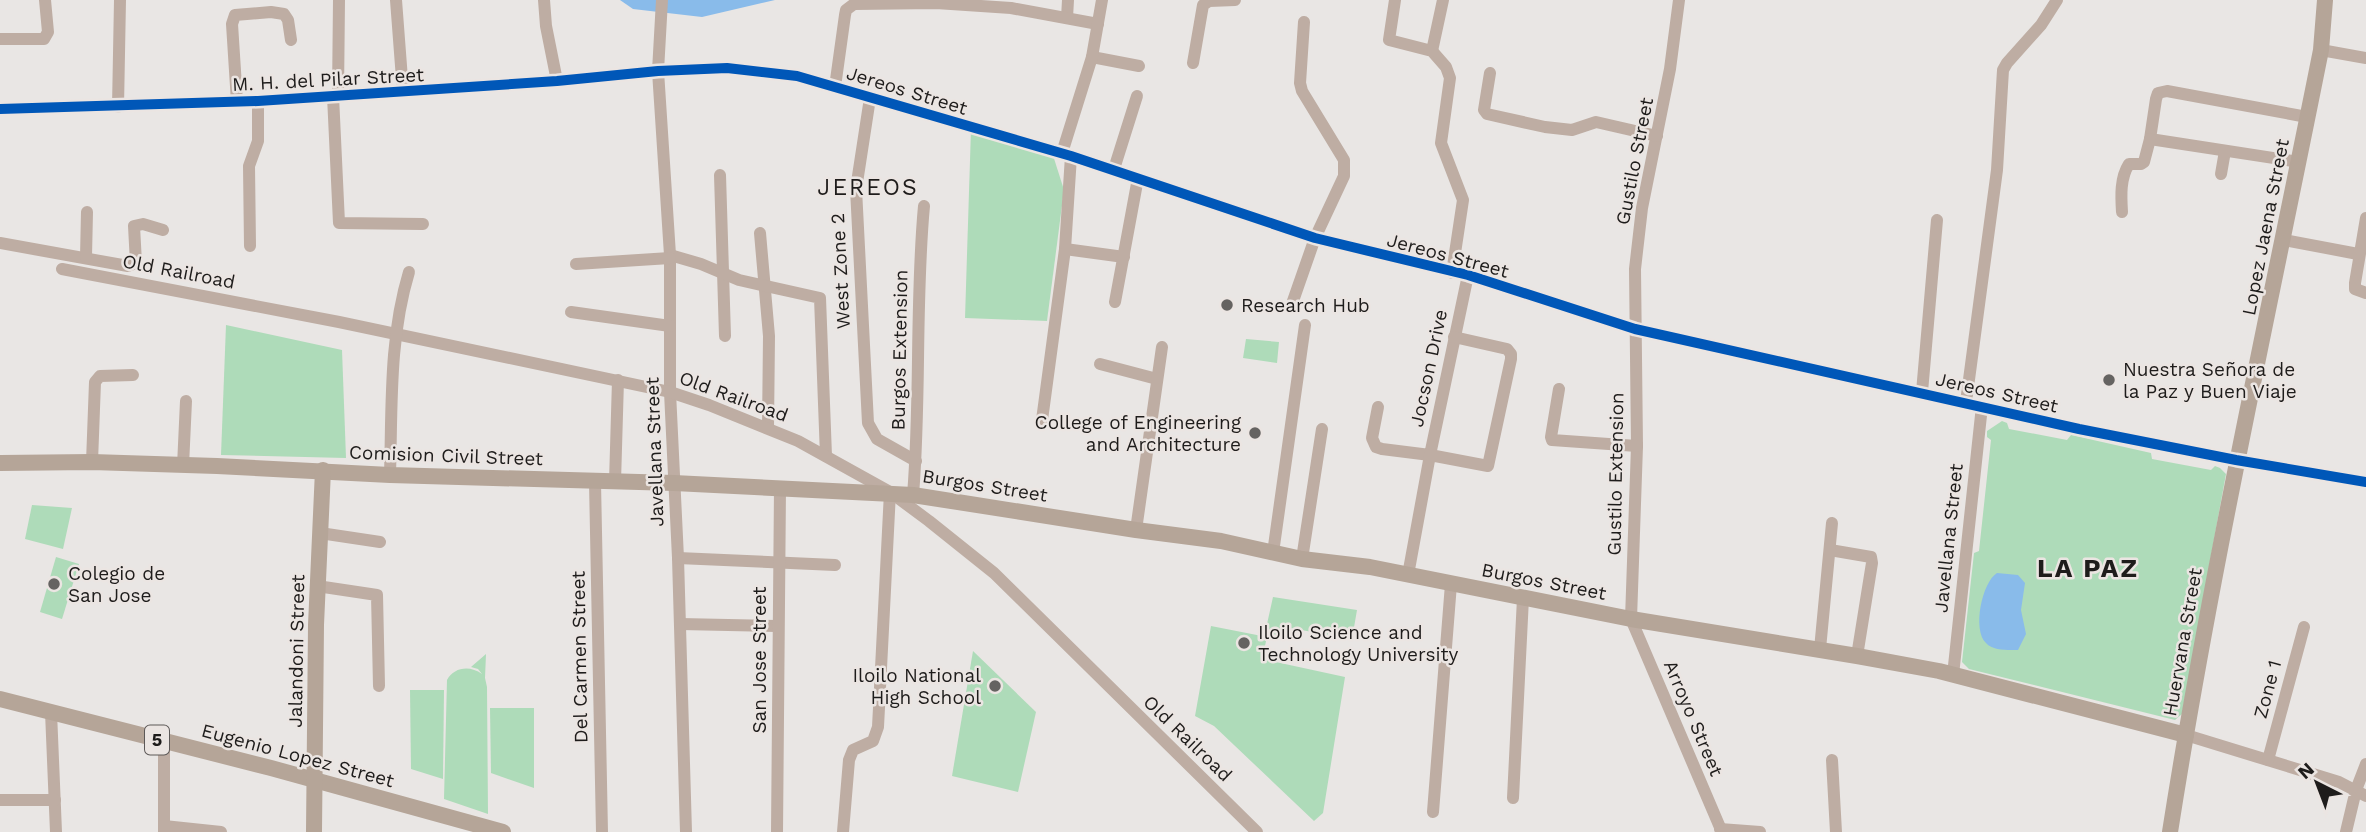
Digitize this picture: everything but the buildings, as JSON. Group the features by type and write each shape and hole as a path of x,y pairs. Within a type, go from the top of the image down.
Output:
{"main road":[{"name":"Lopez Jaena Street","path":"2236,460 2257,374 2321,50 2325,0"},
{"name":"Huervana Street","path":"2170,832 2236,460"},
{"name":"Comision Civil Street","path":"0,463 92,462 890,492"},
{"name":"Jalandoni Street","path":"314,832 317,586 323,470"},
{"name":"Burgos Street","path":"890,492 1221,541 1302,559 1370,567 1631,619 1820,649 1953,675 2186,735"},
{"name":"Eugenio Lopez Street","path":"0,699 503,832"}],"street":[{"path":"0,39 44,39 48,32 45,0"},
{"path":"118,107 120,0"},
{"path":"339,0 336,96 339,223 423,224"},
{"path":"396,0 403,92"},
{"path":"544,0 546,26 557,81"},
{"name":"Javellana Street","path":"662,0 658,71 670,257 670,392 686,832"},
{"path":"1067,18 1068,0"},
{"path":"1042,420 1065,248 1067,154 1092,57 1102,0"},
{"path":"1194,64 1203,5 1209,1 1235,0"},
{"path":"1395,0 1389,40 1432,51 1446,67 1450,78 1441,143 1463,200 1452,273"},
{"path":"1432,51 1443,0"},
{"name":"Gustilo Street","path":"1634,329 1639,233 1670,69 1679,0"},
{"path":"1966,402 1997,170 2003,70 2041,25 2057,0"},
{"path":"835,87 846,10 854,4 1011,4 1098,24"},
{"path":"237,102 232,24 235,15 271,12 284,14 288,20 291,40"},
{"path":"1293,301 1315,238 1344,176 1344,160 1300,83 1304,22"},
{"path":"2321,50 2366,58"},
{"path":"1092,57 1139,66"},
{"name":"Jereos Street","path":"658,71 727,68 797,76 1067,154 1315,238 1468,275 1634,329 2091,431 2366,482"},
{"name":"M. H. del Pilar Street","path":"0,109 258,101 557,81 658,71"},
{"path":"1490,73 1484,110 1487,114 1572,130 1596,122 1657,136"},
{"path":"2122,212 2121,194 2126,168 2129,164 2144,162 2156,99 2162,91 2307,117"},
{"path":"1114,169 1137,96"},
{"name":"West Zone 2","path":"870,98 856,189 867,423 877,439 916,461"},
{"path":"250,246 249,166 258,141 258,101"},
{"path":"2150,139 2299,162"},
{"path":"2221,174 2225,150"},
{"path":"720,175 725,336"},
{"path":"1115,303 1138,178"},
{"name":"Burgos Extension","path":"913,495 916,461 919,260 924,206"},
{"path":"86,257 87,212"},
{"path":"2366,218 2358,254 2356,289 2366,293"},
{"path":"1922,392 1937,220"},
{"path":"0,243 132,265 136,263 134,226 143,225 163,230"},
{"path":"760,233 769,336 768,427"},
{"path":"2284,240 2358,254"},
{"path":"1065,248 1124,257"},
{"path":"576,264 670,257 701,264 725,275 765,286 820,298 826,456"},
{"name":"Old Railroad","path":"62,269 618,380 670,392 768,427 890,492 994,573 1257,832"},
{"path":"390,475 396,334 400,304 409,272"},
{"name":"Jocson Drive","path":"1378,407 1372,438 1376,447 1430,455 1468,275"},
{"path":"571,312 670,326"},
{"path":"1273,553 1305,325"},
{"name":"Gustilo Extension","path":"1631,619 1637,446 1634,329"},
{"path":"1408,575 1430,455 1488,466 1506,385 1510,351 1454,337"},
{"path":"1136,530 1162,347"},
{"path":"1100,364 1157,379"},
{"path":"92,462 95,382 100,376 133,375"},
{"path":"615,482 618,380"},
{"path":"1559,389 1552,440 1637,446"},
{"path":"183,466 186,401"},
{"name":"Javellana Street","path":"1953,675 1982,405"},
{"path":"1302,559 1322,429"},
{"name":"Del Carmen Street","path":"595,482 602,832"},
{"name":"San Jose Street","path":"778,832 780,488"},
{"path":"843,832 849,760 853,750 873,741 878,727 890,492"},
{"path":"1820,649 1832,523"},
{"path":"320,533 380,542"},
{"path":"1830,550 1871,556 1857,656"},
{"path":"678,558 835,565"},
{"path":"1433,812 1451,584"},
{"path":"317,586 377,595 379,686"},
{"path":"1513,798 1523,598"},
{"name":"Arroyo Street","path":"1631,619 1721,830"},
{"path":"680,624 778,626"},
{"name":"Zone 1","path":"2268,760 2304,627"},
{"path":"51,712 56,832"},
{"path":"2186,735 2339,782 2361,793"},
{"path":"164,741 164,829 220,832"},
{"path":"1832,760 1836,832"},
{"path":"2346,832 2361,793 2366,764"},
{"path":"0,800 55,800"},
{"path":"1721,830 1760,832"}],"green space":[{"path":"971,129 1051,149 1064,190 1047,321 965,318"},
{"path":"226,325 342,350 346,458 221,455"},
{"path":"1246,339 1279,342 1277,363 1243,358"},
{"path":"2002,421 2007,423 2009,429 2067,440 2071,435 2151,453 2152,459 2211,470 2215,466 2226,474 2182,714 2175,720 1969,669 1962,662 1974,553 1979,551 1991,440 1987,437 1987,431"},
{"path":"32,505 72,508 63,549 25,539"},
{"path":"56,557 79,564 62,619 40,612"},
{"path":"1273,597 1357,610 1352,639 1290,628 1288,637 1265,633"},
{"path":"1211,626 1267,637 1262,659 1345,677 1323,813 1314,821 1214,726 1195,716"},
{"path":"973,651 1036,712 1018,792 952,776"},
{"path":"486,654 488,814 444,799 447,680 454,672 463,669 472,669 482,674 471,667"},
{"path":"410,690 444,690 443,779 411,769"},
{"path":"490,708 534,708 534,788 491,773"}],"water":[{"path":"620,0 775,0 702,17 633,9"},
{"path":"1997,573 2018,575 2025,583 2021,610 2026,634 2018,650 2001,650 1986,643 1982,637 1979,618 1983,596"}],"cycle path":[{"path":"0,109 258,101 727,68 797,76 1071,156 1315,238 1468,275 1635,329 2079,429 2366,482"}],"place":[{"name":"Research Hub","path":"1227,305"},
{"name":"Nuestra Señora de la Paz y Buen Viaje","path":"2109,380"},
{"name":"College of Engineering and Architecture","path":"1255,433"},
{"name":"Colegio de San Jose","path":"54,584"},
{"name":"Iloilo Science and Technology University","path":"1244,643"},
{"name":"Iloilo National High School","path":"995,686"}],"district":[{"name":"JEREOS","path":"868,187"},
{"name":"LA PAZ","path":"2088,568"}]}
